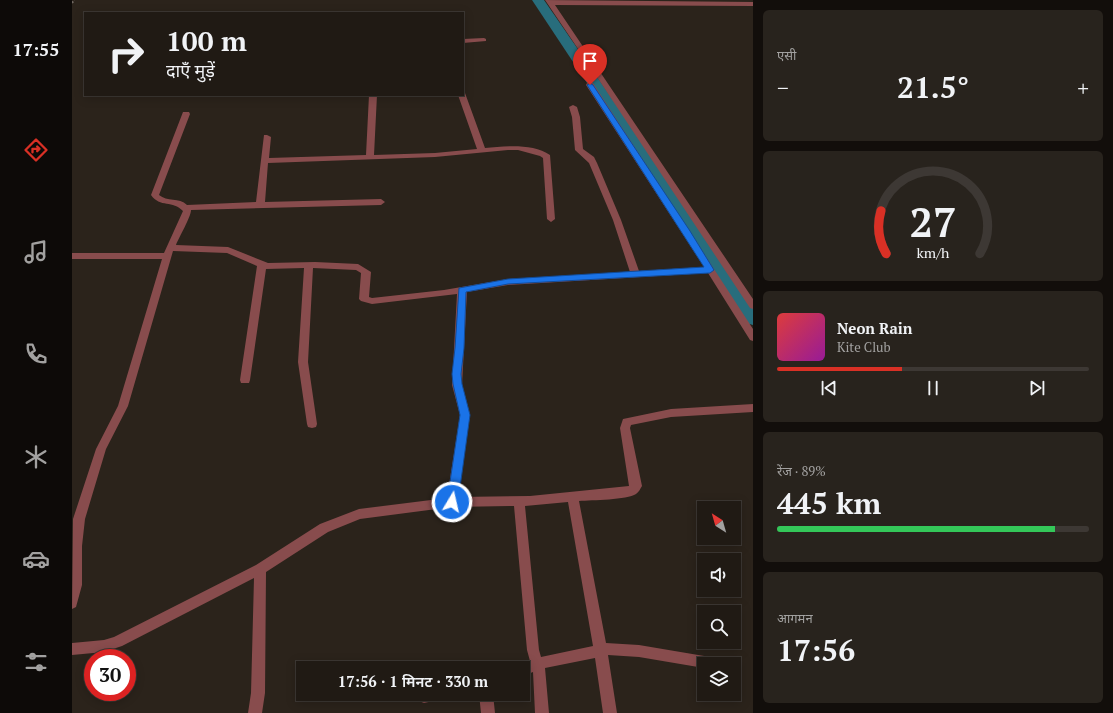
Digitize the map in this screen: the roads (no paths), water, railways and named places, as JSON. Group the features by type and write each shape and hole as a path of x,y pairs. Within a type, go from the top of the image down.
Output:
{"street":[{"path":"549,2 753,4"},
{"path":"549,2 599,74 753,306"},
{"path":"464,41 484,40"},
{"path":"590,85 753,337"},
{"path":"370,158 373,96"},
{"path":"462,96 482,150"},
{"path":"573,107 576,117 579,150 592,161 617,220 635,273"},
{"path":"72,603 76,585 76,546 79,519 101,449 123,406 169,252 178,229 186,216 187,211 180,203 160,200 155,195 186,114"},
{"path":"260,205 267,137"},
{"path":"264,161 435,155 518,148 546,156 551,220"},
{"path":"185,208 206,206 381,202"},
{"path":"72,256 228,250 262,265 358,267 366,272 364,298 368,300 462,290 508,282 635,273 710,270"},
{"path":"245,380 262,265"},
{"path":"309,265 303,362 312,424"},
{"path":"452,502 465,415 456,374 460,348 462,290"},
{"path":"72,648 104,646 117,642 260,569 324,528 349,517 371,511 452,502 519,501 625,492 635,488 625,428 627,422 671,413 753,408"},
{"path":"574,497 610,713"},
{"path":"519,501 533,650 537,664 542,713"},
{"path":"255,713 258,693 260,569"},
{"path":"530,667 537,664 600,650 639,651 697,661"},
{"path":"487,701 488,713"}],"waterway":[{"path":"538,0 753,318"}]}
